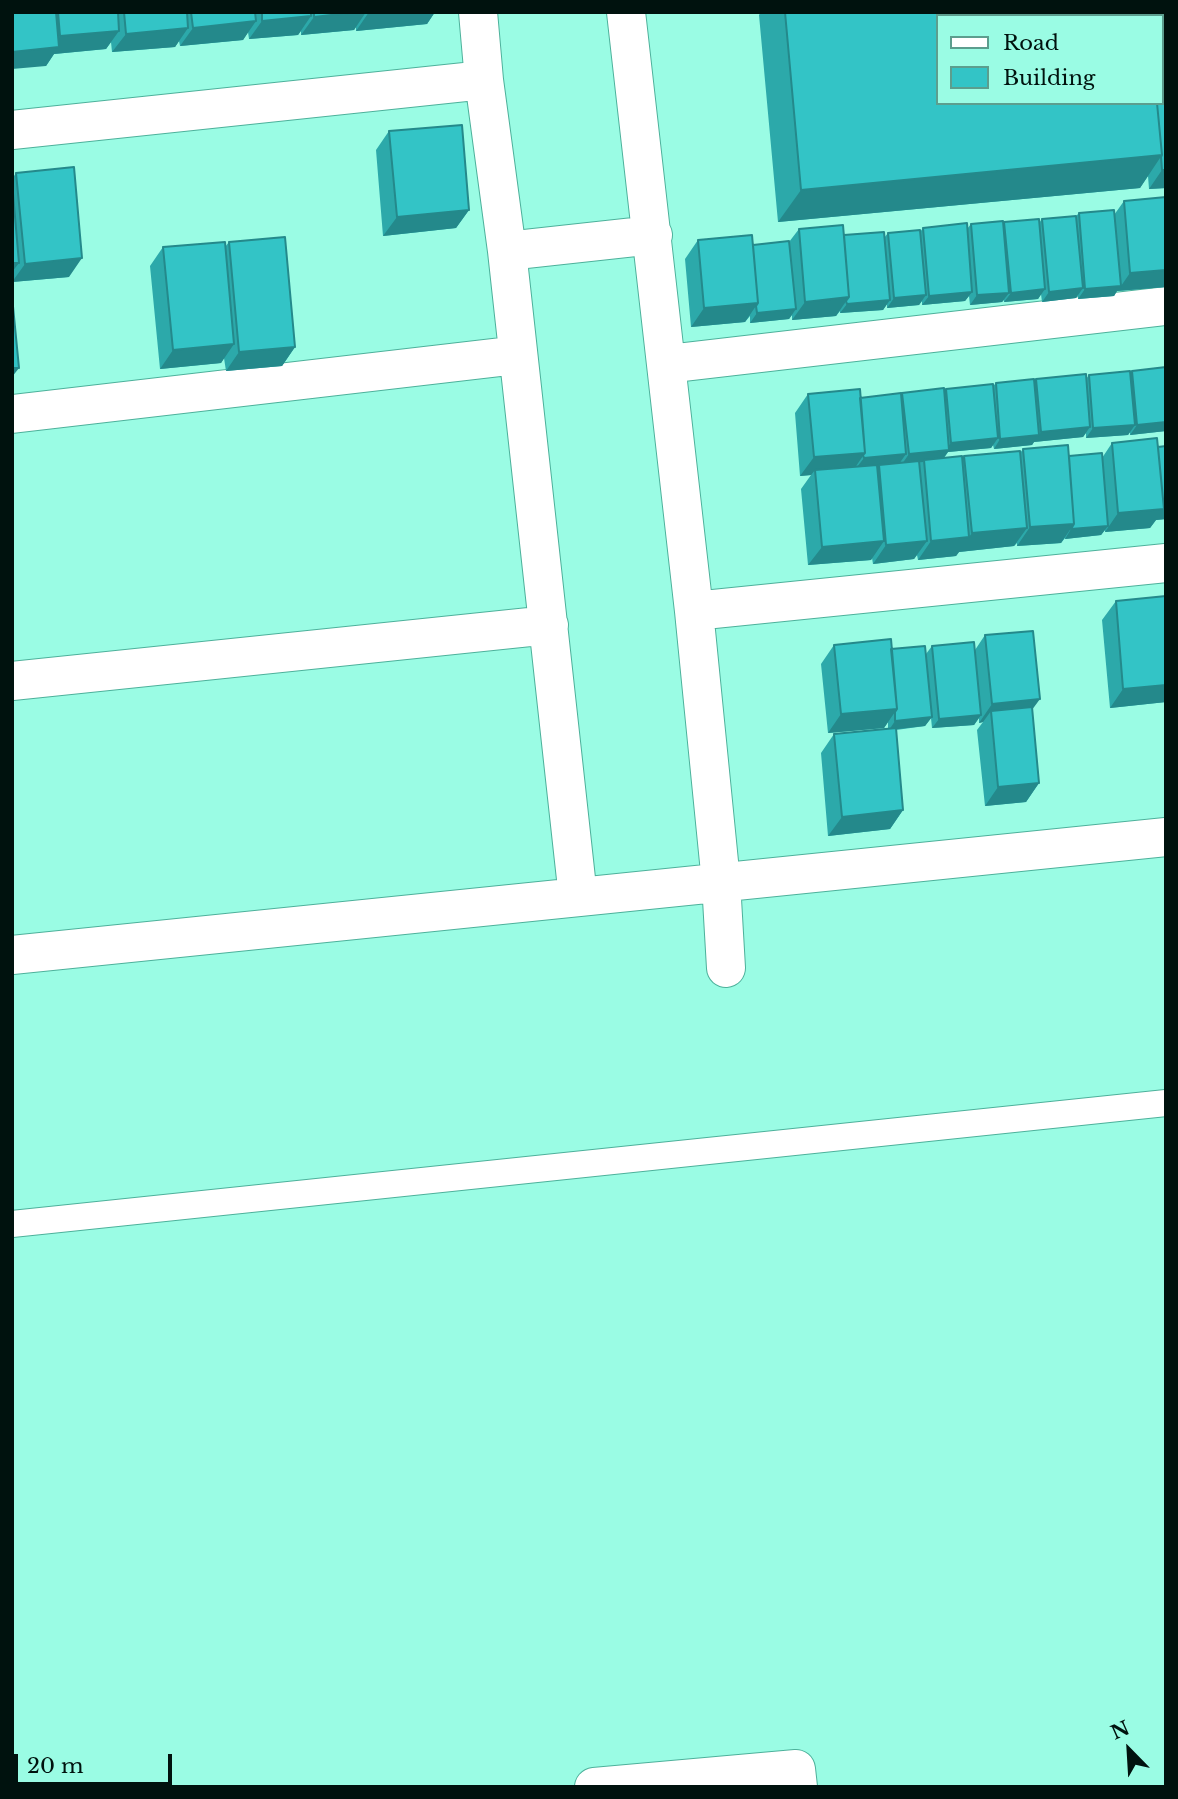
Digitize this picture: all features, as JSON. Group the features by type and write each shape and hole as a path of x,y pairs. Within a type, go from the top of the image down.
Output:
{"street":[{"path":"478,12 578,897"},
{"path":"626,12 694,611 721,882 726,968"},
{"path":"12,130 484,80"},
{"path":"507,251 653,235"},
{"path":"667,364 1166,306"},
{"path":"12,414 518,355"},
{"path":"694,611 1166,563"},
{"path":"12,681 549,625"},
{"path":"12,955 1166,837"},
{"path":"594,1787 796,1769 798,1787"}],"lane":[{"path":"12,1224 1166,1103"}],"building":[{"path":"12,12 56,12 59,47 12,52"},
{"path":"58,12 118,12 119,31 60,36"},
{"path":"124,12 187,12 188,28 126,34"},
{"path":"191,12 255,12 256,21 193,28"},
{"path":"262,12 311,12 311,16 262,21"},
{"path":"314,12 357,12 314,17"},
{"path":"785,12 1149,12 936,14 936,105 1157,105 1162,155 801,190"},
{"path":"1166,28 1166,170 1162,170 1157,105 1164,105"},
{"path":"462,125 469,210 397,217 389,131"},
{"path":"74,167 82,258 25,264 16,173"},
{"path":"12,182 19,263 12,263"},
{"path":"1166,197 1166,270 1130,273 1124,201"},
{"path":"1114,210 1121,286 1085,289 1079,213"},
{"path":"1076,216 1083,288 1049,292 1042,219"},
{"path":"1039,219 1045,289 1011,293 1004,222"},
{"path":"1003,221 1009,293 977,295 971,224"},
{"path":"967,223 972,292 929,296 923,228"},
{"path":"843,225 849,297 805,302 799,229"},
{"path":"920,230 926,295 894,298 888,233"},
{"path":"884,232 890,300 847,304 849,297 844,235"},
{"path":"752,235 758,303 704,308 698,240"},
{"path":"285,237 295,347 239,352 229,242"},
{"path":"789,241 796,309 757,313 753,245"},
{"path":"225,242 234,344 173,350 163,247"},
{"path":"12,296 19,368 12,368"},
{"path":"1166,367 1166,422 1137,425 1132,371"},
{"path":"1130,371 1135,425 1093,428 1089,375"},
{"path":"1086,374 1090,427 1041,432 1036,379"},
{"path":"1034,379 1039,435 1000,439 996,383"},
{"path":"993,384 998,438 951,443 946,389"},
{"path":"944,388 949,450 909,454 902,393"},
{"path":"860,389 865,453 814,457 808,394"},
{"path":"901,393 906,454 864,458 860,398"},
{"path":"1157,438 1164,509 1118,513 1112,443"},
{"path":"1068,445 1074,524 1030,527 1023,449"},
{"path":"1166,446 1166,510 1163,510 1158,447"},
{"path":"1020,451 1027,528 972,533 964,456"},
{"path":"1102,453 1108,526 1071,529 1074,524 1069,456"},
{"path":"962,456 969,537 931,541 924,460"},
{"path":"919,461 927,541 886,545 879,465"},
{"path":"877,465 884,541 822,547 815,470"},
{"path":"1166,596 1166,685 1123,689 1116,601"},
{"path":"1033,631 1040,699 992,704 985,635"},
{"path":"891,639 897,709 841,714 834,645"},
{"path":"974,642 981,715 939,719 932,646"},
{"path":"925,646 932,717 895,721 897,709 891,649"},
{"path":"1032,707 1039,783 998,787 991,711"},
{"path":"896,728 903,810 842,817 834,734"}]}
